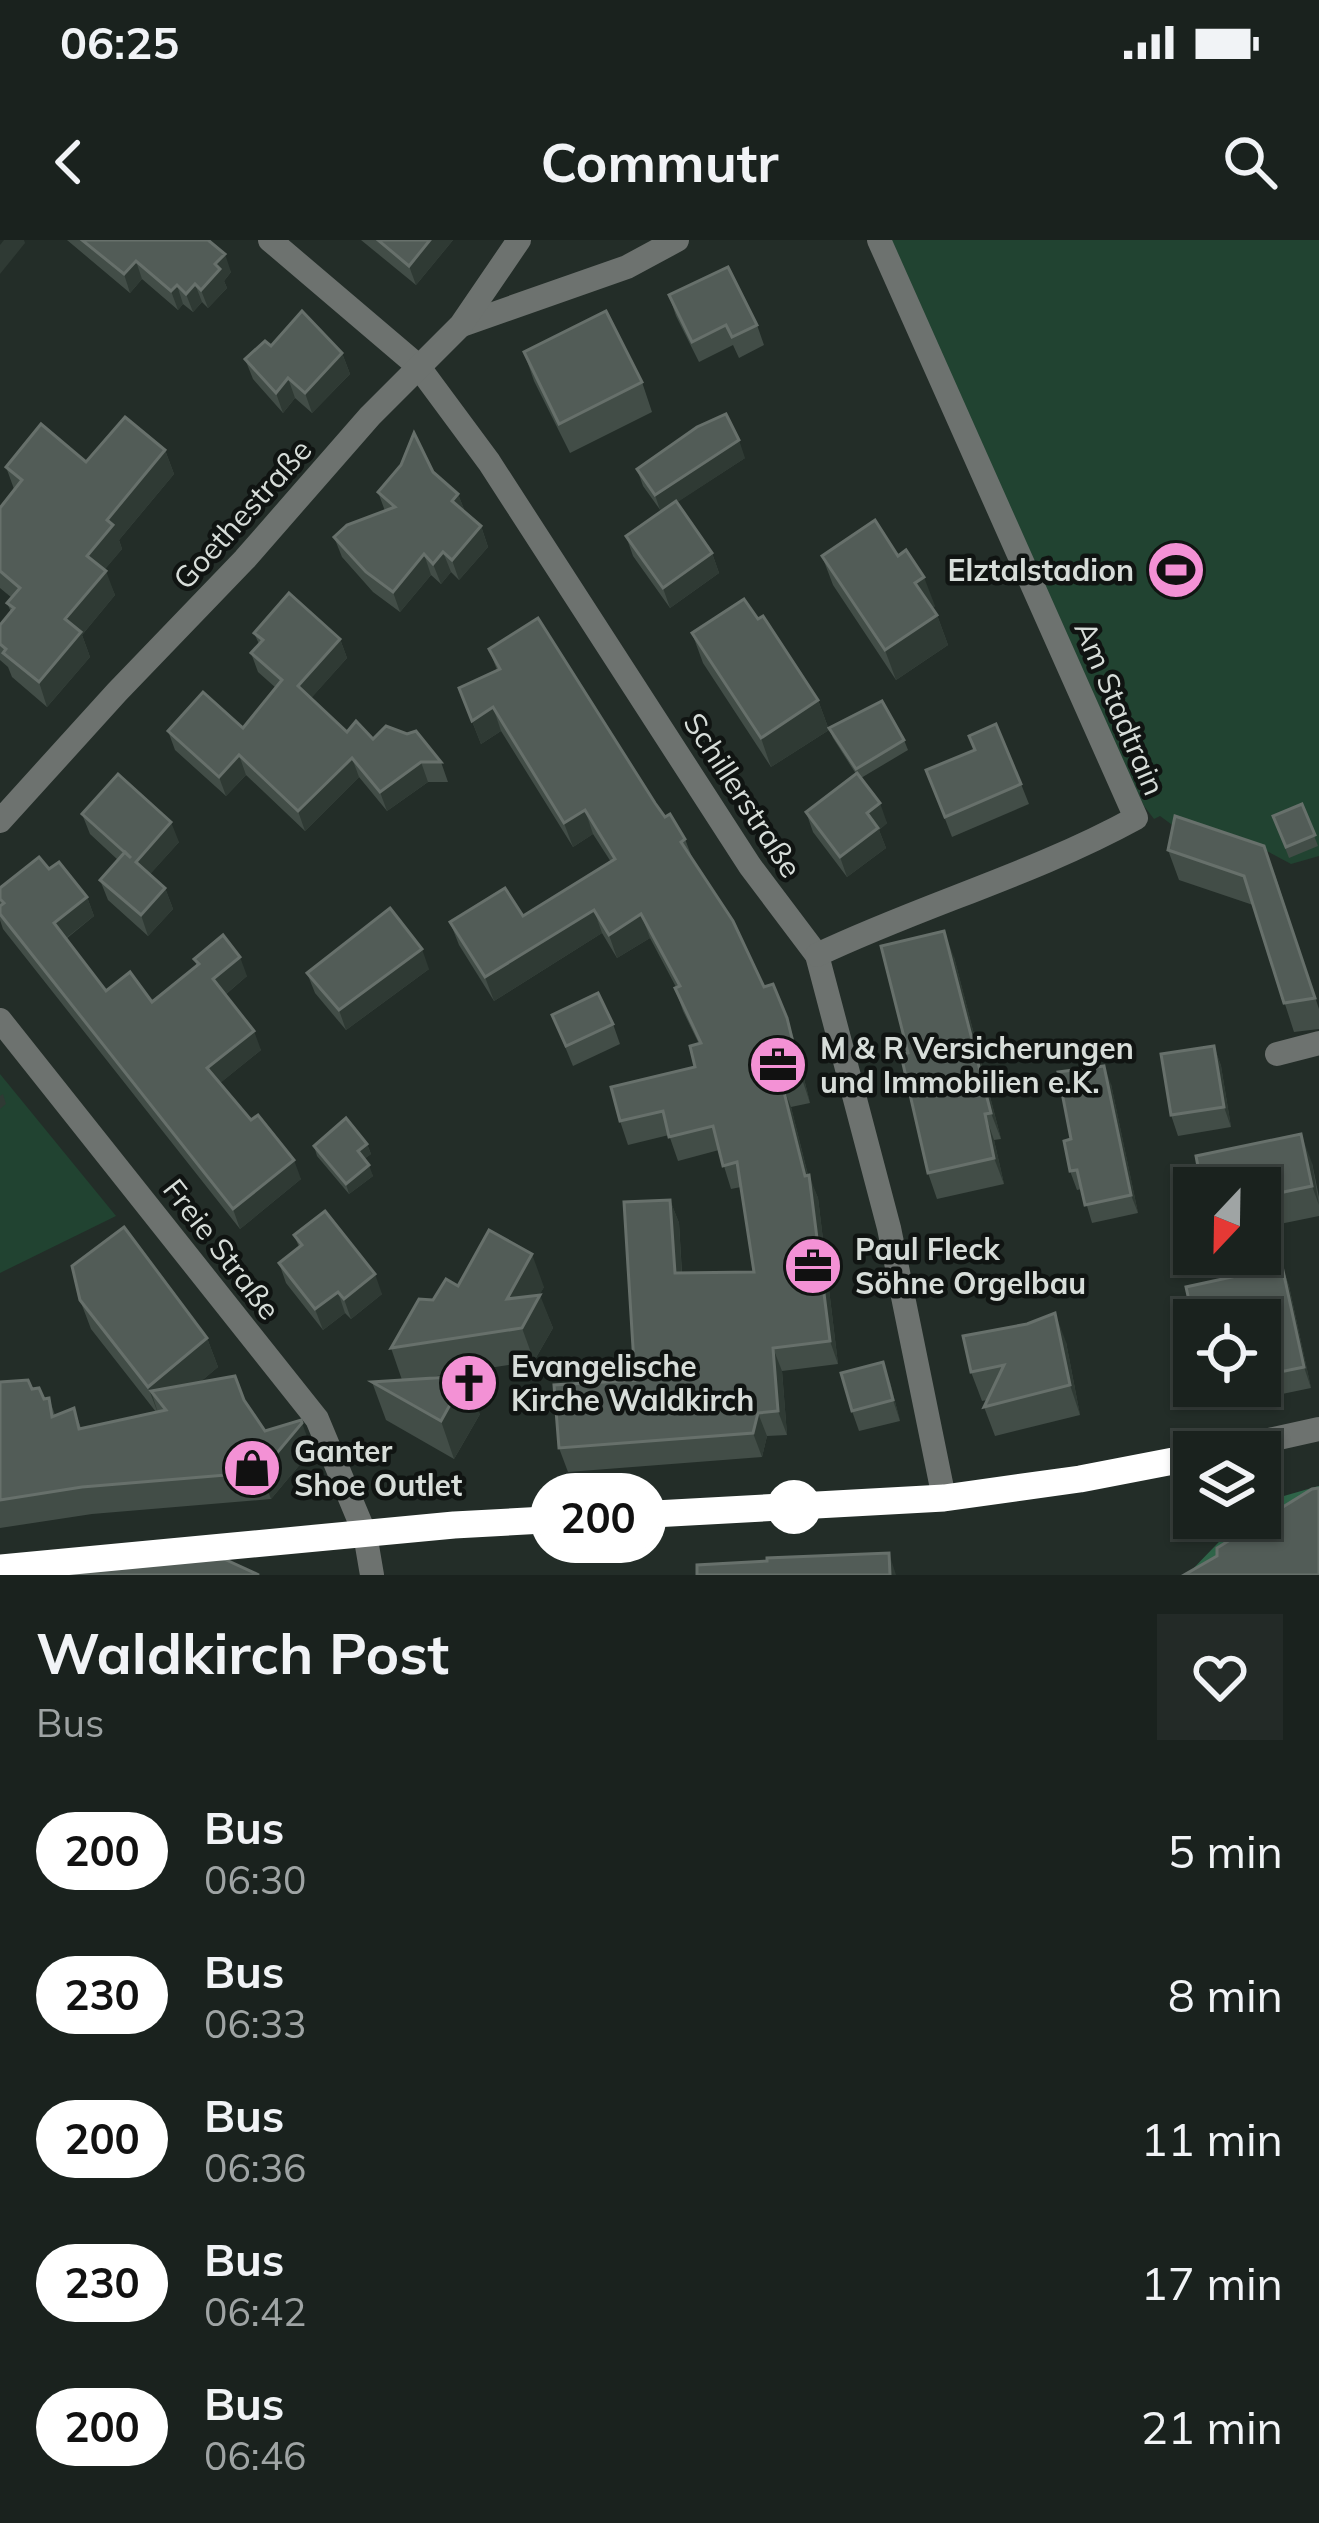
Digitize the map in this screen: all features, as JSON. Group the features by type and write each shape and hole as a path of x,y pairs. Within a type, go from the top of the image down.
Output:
{"street":[{"name":"Schillerstraße","path":"270,240 418,366 501,481 749,866 818,955 889,1228 944,1498"},
{"name":"Goethestraße","path":"0,821 461,325 519,240"},
{"path":"461,325 627,268 677,240"},
{"name":"Am Stadtrain","path":"818,955 1060,857 1136,818 880,240"},
{"name":"Freie Straße","path":"0,1020 317,1418 365,1534 372,1575"},
{"path":"1277,1054 1319,1043"},
{"path":"1281,1437 1319,1429"},
{"path":"0,1568 454,1525 944,1498 1173,1460"}],"green space":[{"name":"Elztalstadion","path":"879,240 1319,240 1319,856 1291,864 1252,843 1175,827 1160,816 1154,819 1144,806"},
{"path":"0,1074 116,1216 0,1273"}],"building":[{"path":"82,240 208,240 225,254 215,264 220,269 201,290 195,284 186,294 177,285 171,291 136,261 124,274"},
{"path":"378,240 430,240 409,266"},
{"path":"728,267 757,325 732,337 726,325 692,342 669,295"},
{"path":"302,311 342,353 305,393 288,378 276,393 245,359 265,341 271,346"},
{"path":"606,311 642,382 559,424 524,352"},
{"path":"726,414 739,440 655,495 637,469 697,427"},
{"path":"125,417 165,450 107,520 113,525 87,556 106,571 65,619 81,632 39,682 3,653 6,649 0,644 0,625 14,608 7,603 20,588 0,571 0,508 22,480 6,467 41,424 86,462"},
{"path":"414,433 433,472 458,494 452,501 481,526 452,560 443,552 433,564 424,554 393,592 366,572 334,537 347,525 395,507 378,492 401,465"},
{"path":"676,501 712,553 663,588 626,536"},
{"path":"875,520 898,556 906,550 924,577 915,583 937,615 885,650 822,556"},
{"path":"289,593 340,639 298,686 347,732 356,721 373,739 386,726 407,734 416,731 441,762 421,762 380,792 352,758 298,811 239,755 219,777 168,731 203,692 243,728 282,680 251,653 263,640 254,633"},
{"path":"744,599 758,619 763,616 818,700 761,738 692,633"},
{"path":"538,618 655,803 665,817 670,814 685,839 681,842 733,921 764,987 773,984 787,1018 802,1079 782,1084 805,1176 809,1175 830,1341 773,1348 778,1411 758,1413 753,1433 559,1448 554,1385 635,1380 624,1202 670,1200 675,1273 754,1272 737,1162 723,1166 713,1126 669,1137 663,1111 620,1121 611,1087 695,1067 690,1046 701,1043 675,988 680,986 641,914 609,935 594,910 485,977 450,922 505,888 523,916 615,859 585,810 564,823 493,707 472,721 459,688 500,669 489,649"},
{"path":"882,701 904,740 856,769 829,728"},
{"path":"996,724 1021,784 945,817 926,770 975,750 969,736"},
{"path":"857,773 880,803 867,813 878,828 840,857 806,812"},
{"path":"118,774 171,822 136,862 165,888 141,915 100,880 125,852 82,814"},
{"path":"1302,804 1315,835 1286,847 1273,816"},
{"path":"1175,816 1264,846 1315,998 1284,1003 1244,876 1168,850"},
{"path":"39,857 49,869 59,862 87,897 54,923 106,991 130,972 152,1002 199,964 194,959 223,935 240,957 213,979 254,1031 207,1068 251,1120 258,1115 294,1160 233,1209 0,914 4,903 0,888"},
{"path":"390,908 422,949 339,1010 307,973"},
{"path":"944,931 991,1113 985,1114 994,1158 928,1173 901,1055 908,1053 881,946"},
{"path":"598,993 613,1024 566,1046 552,1015"},
{"path":"1214,1046 1224,1107 1171,1115 1161,1054"},
{"path":"1104,1066 1131,1195 1085,1205 1077,1170 1070,1171 1064,1141 1071,1139 1058,1072"},
{"path":"346,1118 367,1144 358,1151 369,1165 346,1184 314,1146"},
{"path":"1301,1134 1312,1186 1281,1193 1281,1167 1198,1167 1196,1156"},
{"path":"325,1211 375,1274 344,1299 338,1292 315,1309 279,1263 302,1245 294,1235"},
{"path":"124,1227 207,1338 148,1387 80,1300 72,1266"},
{"path":"489,1230 532,1254 507,1299 540,1295 522,1328 391,1348 419,1299 433,1300 446,1279 458,1286"},
{"path":"1281,1266 1304,1367 1281,1372 1281,1299 1189,1299 1186,1287 1241,1275 1281,1275"},
{"path":"1055,1313 1070,1385 984,1407 1004,1365 971,1372 963,1336 1027,1324"},
{"path":"883,1362 893,1400 852,1411 841,1373"},
{"path":"235,1376 265,1431 302,1423 261,1472 82,1487 0,1500 0,1382 28,1380 32,1389 39,1388 44,1399 49,1398 52,1417 74,1408 79,1429 166,1410 151,1391"},
{"path":"466,1376 441,1421 372,1382"},
{"path":"1319,1488 1319,1575 1184,1575 1217,1556 1217,1548 1231,1539 1281,1539 1281,1508"},
{"path":"889,1553 890,1575 697,1575 697,1565"},
{"path":"178,1554 224,1559 259,1575 13,1575 59,1569 59,1573"}],"waterway":[{"path":"1281,1502 1319,1491"},
{"path":"1194,1575 1229,1539"}],"bus line":[{"name":"200","path":"0,1568 454,1525 944,1498 1173,1462"}],"place":[{"name":"Elztalstadion","path":"1176,570"},
{"name":"M & R Versicherungen und Immobilien e.K.","path":"778,1065"},
{"name":"Paul Fleck Söhne Orgelbau","path":"813,1266"},
{"name":"Evangelische Kirche Waldkirch","path":"469,1383"},
{"name":"Ganter Shoe Outlet","path":"252,1468"}]}
